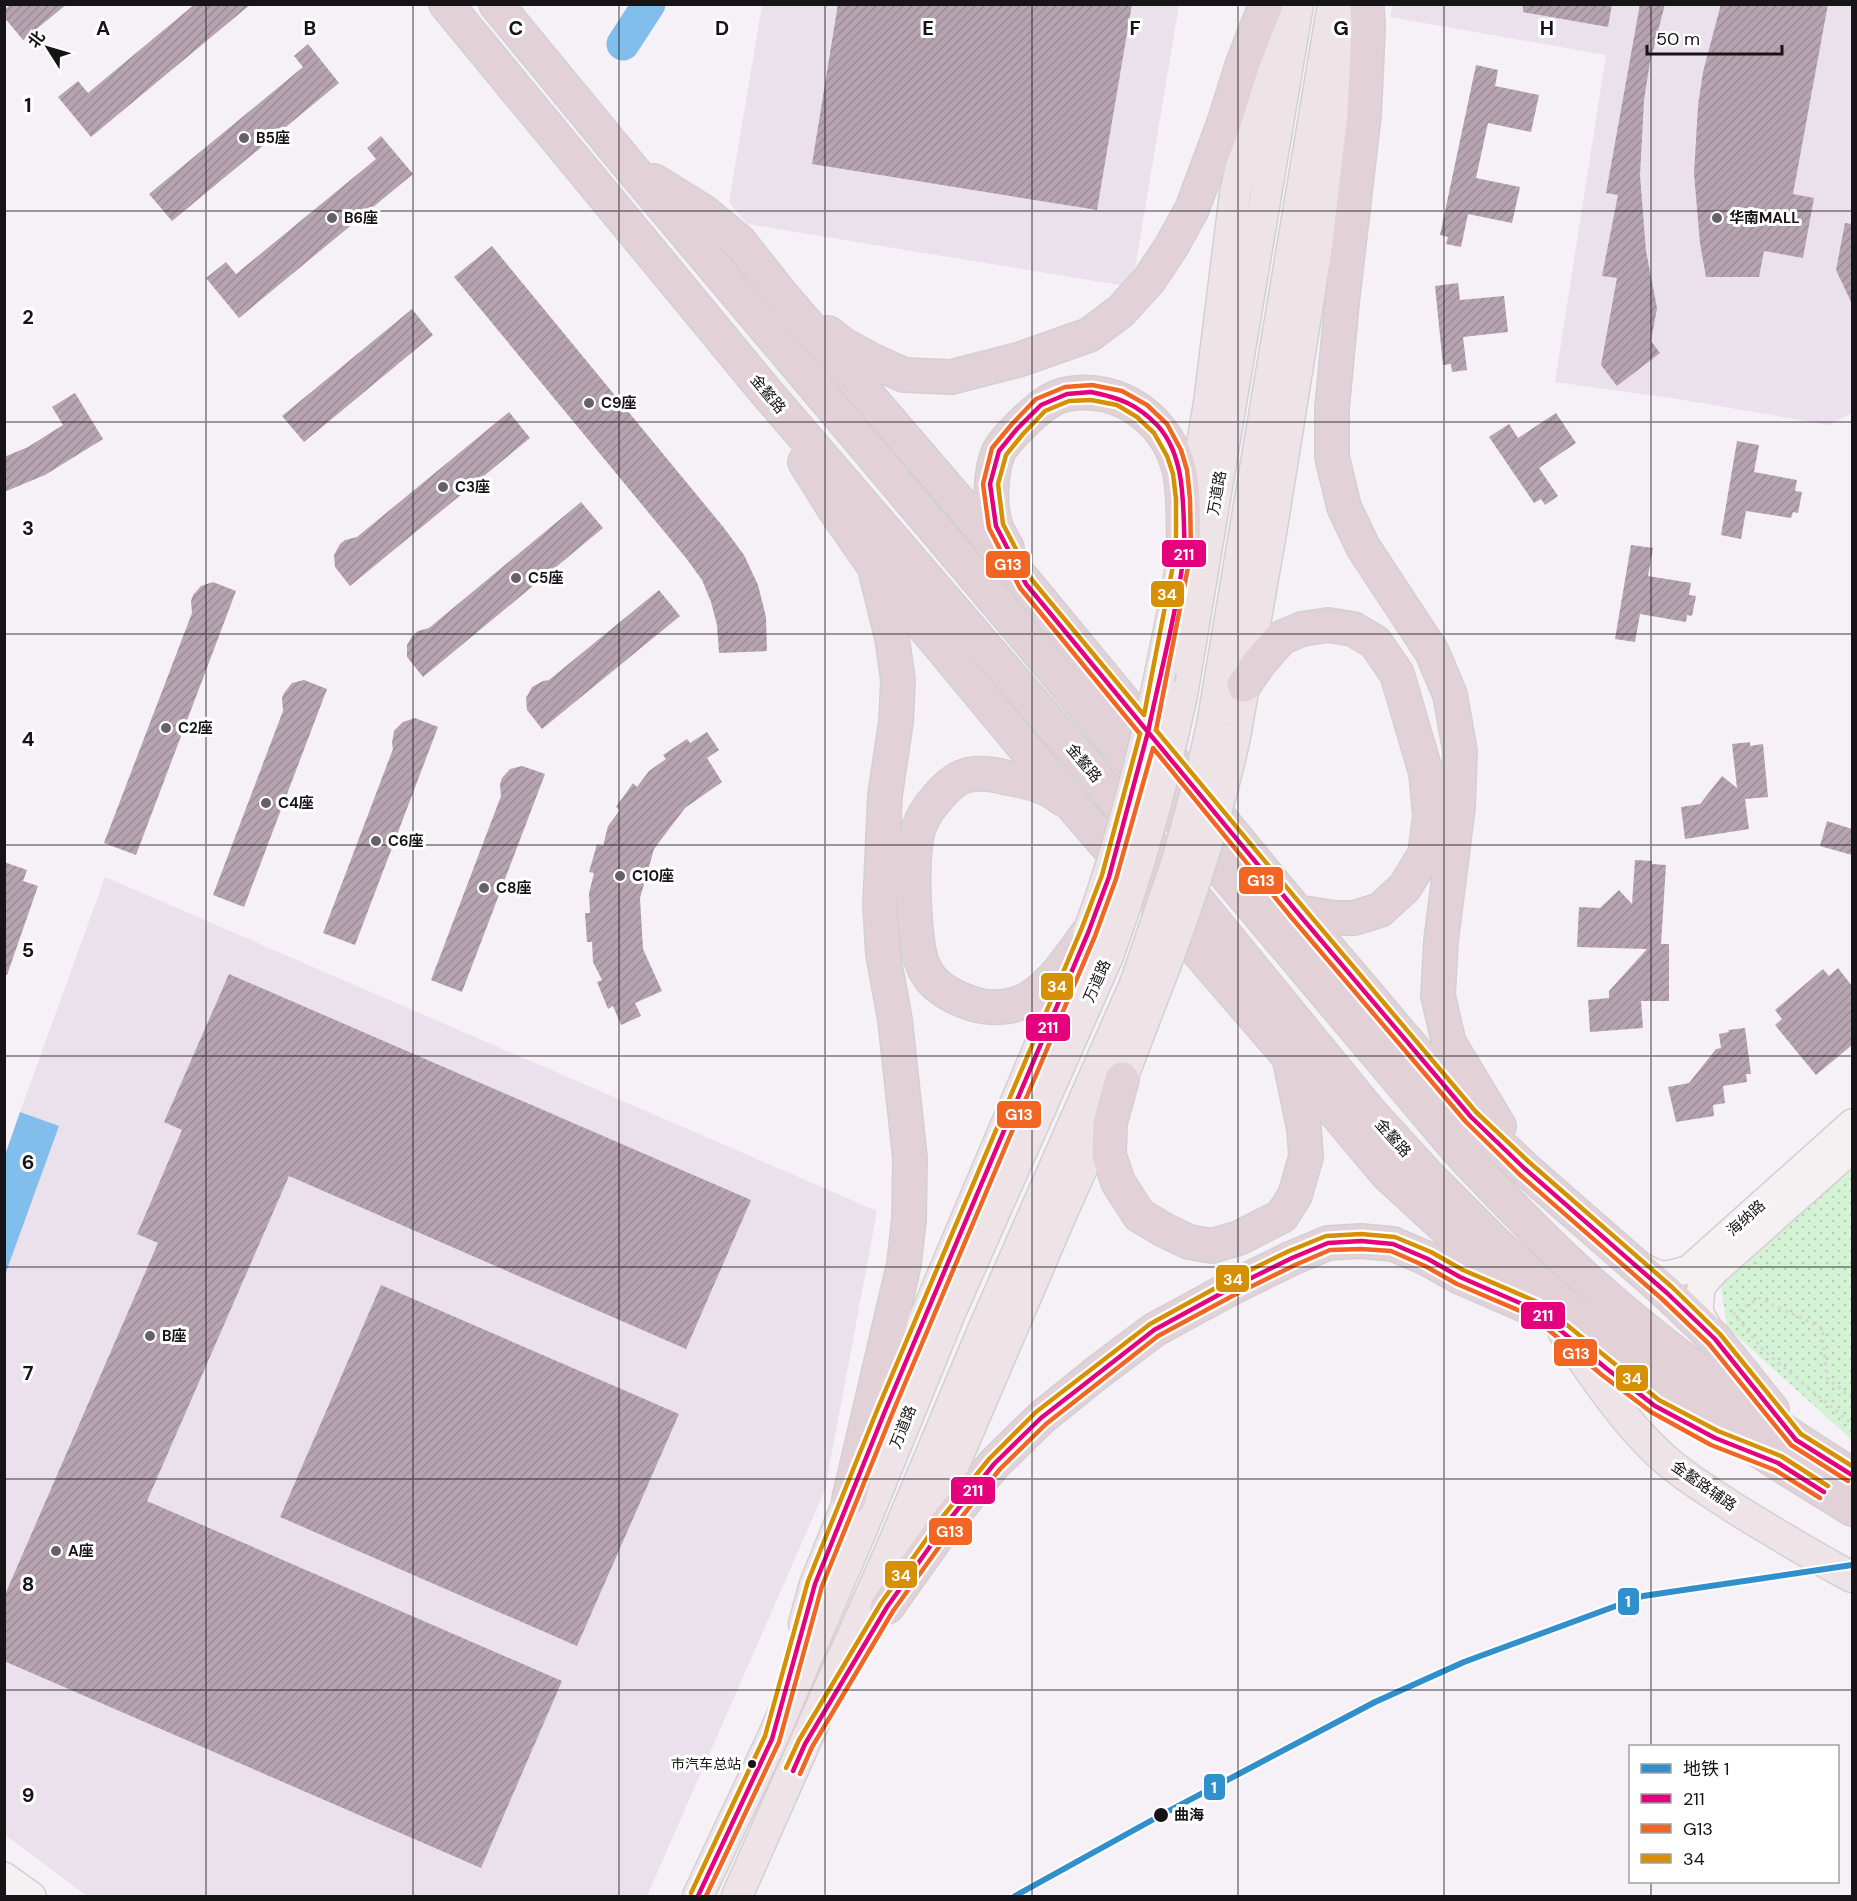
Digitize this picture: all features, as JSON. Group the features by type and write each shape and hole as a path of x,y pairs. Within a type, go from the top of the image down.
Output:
{"highway":[{"name":"金鳌路","path":"446,4 766,392 1084,762 1368,1110 1429,1177 1560,1302 1630,1359 1703,1413 1787,1451"},
{"path":"496,4 631,168 1456,1149 1518,1214 1583,1276 1651,1334 1704,1375 1852,1509"},
{"path":"780,293 842,344 904,375 951,377 1018,360 1089,335 1121,311 1149,280 1192,209 1266,4"},
{"path":"1367,4 1364,115 1333,396 1332,456 1344,507 1363,547 1432,652 1450,694 1460,751 1458,807 1441,941 1438,996 1449,1043 1524,1168"},
{"path":"631,168 704,212 739,241 780,293 955,497 1297,912 1471,1117 1524,1168 1667,1293 1715,1339 1787,1451"},
{"path":"766,392 835,510 874,566 1078,812 1387,1174 1536,1311 1655,1406 1715,1438 1787,1451 1852,1475"},
{"path":"1026,584 996,526 990,484 999,451 1017,429 1041,405 1066,394 1091,392 1120,398 1142,411 1160,428 1174,453 1180,472 1184,550"},
{"path":"849,1499 904,1264 909,1220 910,1158 895,1020 883,954 880,905 885,795 896,722 898,680 892,638 874,566"},
{"path":"1244,686 1259,663 1281,638 1302,629 1328,625 1353,629 1375,642 1397,674 1426,773 1430,816 1425,854 1405,888 1380,910 1354,918 1335,918 1297,912"},
{"path":"1078,812 1056,792 1035,784 993,774 966,775 945,789 929,808 919,826 914,901 918,953 930,978 955,998 986,1008 1012,1006 1034,996 1054,976 1098,945"},
{"path":"1122,1079 1110,1123 1109,1155 1118,1182 1139,1215 1189,1242 1212,1246 1239,1238 1282,1216 1296,1195 1306,1157 1305,1129 1288,1057"},
{"path":"887,1607 946,1524 980,1481 1041,1418 1154,1330 1292,1258 1328,1243 1361,1241 1393,1244 1428,1258 1460,1277 1536,1311"}],"main road":[{"path":"772,1739 815,1584 849,1499 1003,1130 1098,945 1109,876 1145,748 1184,550 1209,403 1235,194 1275,4"},
{"name":"万道路","path":"698,1896 772,1739 864,1524 1098,945 1132,890 1168,760 1182,695 1298,4"},
{"path":"1224,729 1333,4"},
{"path":"805,1744 887,1607 922,1542 1056,1226 1122,1079 1202,770 1244,686 1304,336 1356,4"},
{"path":"736,1896 894,1542 983,1330 1144,992"},
{"name":"金鳌路辅路","path":"1564,1333 1607,1394 1633,1426 1657,1452 1686,1477 1852,1577"}],"street":[{"name":"海纳路","path":"1628,1259 1658,1275 1671,1275 1689,1269 1852,1123"},
{"name":"海纳路","path":"1715,1339 1699,1312 1701,1287 1714,1272 1852,1149"},
{"path":"4,1876 32,1896"}],"path":[{"path":"1852,1398 1827,1378 1822,1328 1759,1298 1734,1314 1764,1351 1852,1424"}],"shaded area":[{"name":"华南MALL","path":"1393,4 1852,5 1852,413 1829,425 1677,399 1555,382 1606,55 1390,17"},
{"path":"762,5 1179,5 1132,287 747,224 729,202"},
{"path":"105,877 877,1211 825,1490 647,1896 87,1896 5,1835 4,1275 58,1127 20,1112"}],"green space":[{"path":"1852,1169 1852,1440 1727,1327 1721,1286"}],"water":[{"path":"20,1112 59,1126 5,1275 5,1155"}],"building":[{"path":"11,4 67,4 23,40 4,17 4,10"},
{"path":"195,4 251,4 91,137 58,97 78,81 88,93"},
{"path":"838,4 1132,4 1097,210 812,164"},
{"path":"1523,4 1612,4 1608,27 1523,12"},
{"path":"1640,4 1665,4 1650,62 1644,100 1640,175 1646,251 1657,308 1651,341 1660,353 1617,386 1601,365 1617,278 1602,276 1618,195 1606,193"},
{"path":"1721,4 1828,4 1793,194 1814,198 1803,258 1764,251 1759,277 1706,277 1700,243 1694,174 1698,106 1703,72"},
{"name":"B5座","path":"308,44 339,83 172,221 149,194 303,67 294,56"},
{"path":"1476,65 1498,70 1495,86 1539,95 1531,132 1488,123 1476,178 1520,187 1512,223 1468,214 1461,247 1446,244 1448,237 1440,235"},
{"name":"B6座","path":"381,136 413,174 239,318 206,278 226,262 236,274 376,159 367,148"},
{"path":"1845,223 1852,224 1852,304 1836,270"},
{"name":"C9座","path":"492,246 744,555 758,585 766,617 767,651 719,653 717,625 702,580 454,277"},
{"path":"1458,283 1460,300 1504,296 1508,332 1463,337 1467,370 1452,372 1451,364 1443,365 1435,286"},
{"path":"412,309 433,335 304,442 282,416"},
{"path":"75,393 103,439 45,475 4,492 4,457 28,447 63,425 52,407"},
{"name":"C3座","path":"509,412 530,438 350,586 335,567 334,555 340,544 357,537"},
{"path":"1556,413 1576,443 1539,468 1558,496 1545,505 1541,499 1534,503 1489,437 1509,424 1518,438"},
{"path":"1737,441 1759,445 1754,472 1797,480 1795,491 1802,492 1798,513 1793,512 1791,518 1746,511 1741,539 1721,535"},
{"name":"C5座","path":"581,502 603,528 423,677 407,657 407,645 413,635 429,628"},
{"path":"1631,545 1653,548 1648,576 1691,583 1689,595 1696,596 1692,616 1687,615 1686,622 1640,614 1635,642 1615,639"},
{"name":"C2座","path":"213,582 236,591 136,855 104,843 192,613 193,595 201,586"},
{"path":"659,590 680,616 542,729 527,710 526,698 532,687 549,680"},
{"name":"C4座","path":"304,680 327,689 244,907 213,895 283,711 284,693 292,683"},
{"name":"C6座","path":"415,718 438,727 355,945 323,933 393,749 394,731 403,722"},
{"name":"C10座","path":"707,732 719,750 707,758 722,782 685,808 654,849 640,898 643,949 662,991 635,1003 641,1016 621,1025 613,1006 608,1009 597,982 602,980 593,962 592,942 587,942 585,913 590,913 589,893 594,873 589,872 597,844 603,846 608,826 620,810 616,807 633,783 637,787 649,771 666,759 663,755 687,739 690,743"},
{"path":"1750,742 1750,746 1763,744 1768,797 1745,799 1749,829 1685,839 1681,807 1700,804 1722,776 1737,788 1732,744"},
{"name":"C8座","path":"522,766 545,774 462,992 431,980 501,796 502,778 510,769"},
{"path":"1827,821 1852,829 1852,855 1820,846"},
{"path":"1635,860 1666,865 1661,944 1669,944 1669,1001 1641,1001 1643,1028 1590,1032 1588,1000 1609,998 1609,991 1647,949 1577,947 1579,907 1600,908 1619,890 1632,904"},
{"path":"4,862 27,870 23,881 38,886 7,975 4,974"},
{"path":"1838,968 1852,986 1852,1045 1816,1075 1775,1025 1782,1019 1775,1010 1823,969 1829,976"},
{"path":"229,974 751,1200 686,1349 289,1176 147,1501 562,1681 481,1868 4,1661 4,1597 158,1243 137,1234 182,1130 164,1122"},
{"path":"1745,1028 1751,1074 1746,1074 1747,1082 1723,1086 1725,1103 1713,1105 1714,1116 1676,1122 1668,1087 1689,1083 1716,1049 1721,1048 1719,1034 1729,1032 1728,1030"},
{"path":"381,1285 679,1414 577,1646 280,1517"}],"waterway":[{"path":"623,44 649,4"}],"metro line":[{"name":"1","path":"1015,1896 1163,1814 1375,1702 1464,1662 1643,1596 1852,1565"}],"transit line":[{"name":"G13","path":"1140,734 1020,588 989,528 983,484 992,448 1036,399 1065,387 1092,385 1122,391 1147,405 1167,424 1181,450 1187,470 1191,552 1156,730"},
{"name":"211","path":"1091,392 1128,403 1150,418 1166,437 1180,473 1184,553 1173,620 1148,732 1026,584 996,526 990,484 999,451 1041,405 1067,394 1091,392"},
{"name":"34","path":"1091,400 1117,405 1137,417 1154,433 1167,456 1173,474 1176,499 1176,550 1144,715 1032,580 1003,524 998,484 1006,455 1045,411 1069,401 1091,400"},
{"name":"34","path":"1156,730 1476,1112 1529,1162 1672,1287 1720,1334 1801,1434 1852,1466"},
{"name":"211","path":"698,1896 772,1739 815,1584 885,1411 1088,933 1109,877 1148,732"},
{"name":"211","path":"1148,732 1471,1117 1524,1168 1667,1293 1715,1339 1796,1440 1852,1475"},
{"name":"34","path":"691,1893 765,1736 808,1581 878,1408 1081,930 1102,875 1140,734"},
{"name":"G13","path":"706,1896 779,1742 822,1586 892,1414 1095,936 1116,879 1153,748 1291,917 1466,1122 1519,1174 1662,1299 1709,1344 1791,1445 1848,1481"},
{"name":"34","path":"786,1768 799,1740 881,1603 940,1520 989,1459 1036,1412 1150,1324 1230,1280 1326,1236 1361,1234 1395,1237 1431,1252 1463,1270 1540,1303 1659,1400 1718,1431 1781,1456 1828,1486"},
{"name":"211","path":"793,1771 805,1744 887,1607 946,1524 994,1464 1041,1418 1154,1330 1233,1287 1328,1243 1361,1241 1393,1244 1428,1259 1460,1277 1536,1310 1655,1406 1715,1438 1778,1463 1824,1492"},
{"name":"G13","path":"800,1774 812,1747 893,1611 952,1529 1000,1469 1046,1424 1158,1336 1236,1294 1330,1250 1391,1251 1457,1284 1532,1316 1602,1375 1651,1412 1711,1445 1775,1470 1820,1498"}],"place":[{"name":"B5座","path":"244,138"},
{"name":"B6座","path":"332,218"},
{"name":"华南MALL","path":"1717,218"},
{"name":"C9座","path":"589,403"},
{"name":"C3座","path":"443,487"},
{"name":"C5座","path":"516,578"},
{"name":"C2座","path":"166,728"},
{"name":"C4座","path":"266,803"},
{"name":"C6座","path":"376,841"},
{"name":"C10座","path":"620,876"},
{"name":"C8座","path":"484,888"},
{"name":"B座","path":"150,1336"},
{"name":"A座","path":"56,1551"},
{"name":"市汽车总站","path":"752,1764"},
{"name":"曲海","path":"1161,1815"}]}
